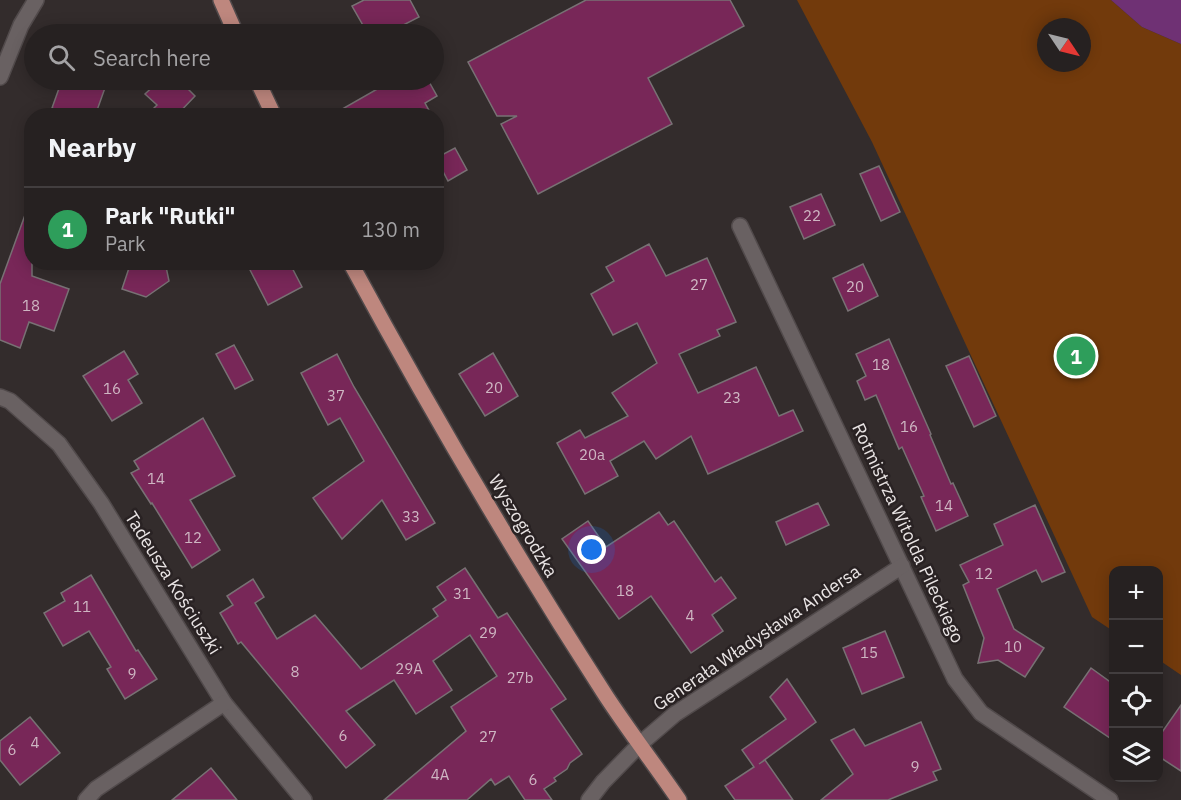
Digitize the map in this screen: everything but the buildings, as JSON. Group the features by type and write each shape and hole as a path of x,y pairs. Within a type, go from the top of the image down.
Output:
{"main road":[{"path":"221,0 232,24"},
{"path":"262,90 270,108"},
{"name":"Wyszogrodzka","path":"354,270 456,452 524,566 608,698 679,800"}],"street":[{"path":"0,77 21,25 36,0"},
{"name":"Rotmistrza Witolda Pileckiego","path":"740,226 955,679 981,713 1110,800"},
{"name":"Tadeusza Kościuszki","path":"0,397 10,401 59,444 101,503 224,703 304,800"},
{"name":"Generała Władysława Andersa","path":"589,800 640,744 675,714 902,566"},
{"path":"86,800 96,789 224,703"}],"shaded area":[{"path":"797,0 1111,0 1142,27 1181,44 1181,675 1163,663 1163,566 1109,566 1109,628 1092,617 872,142"},
{"path":"1111,0 1181,0 1181,44 1142,27"}],"place":[{"name":"Park \"Rutki\"","path":"1076,356"}]}
